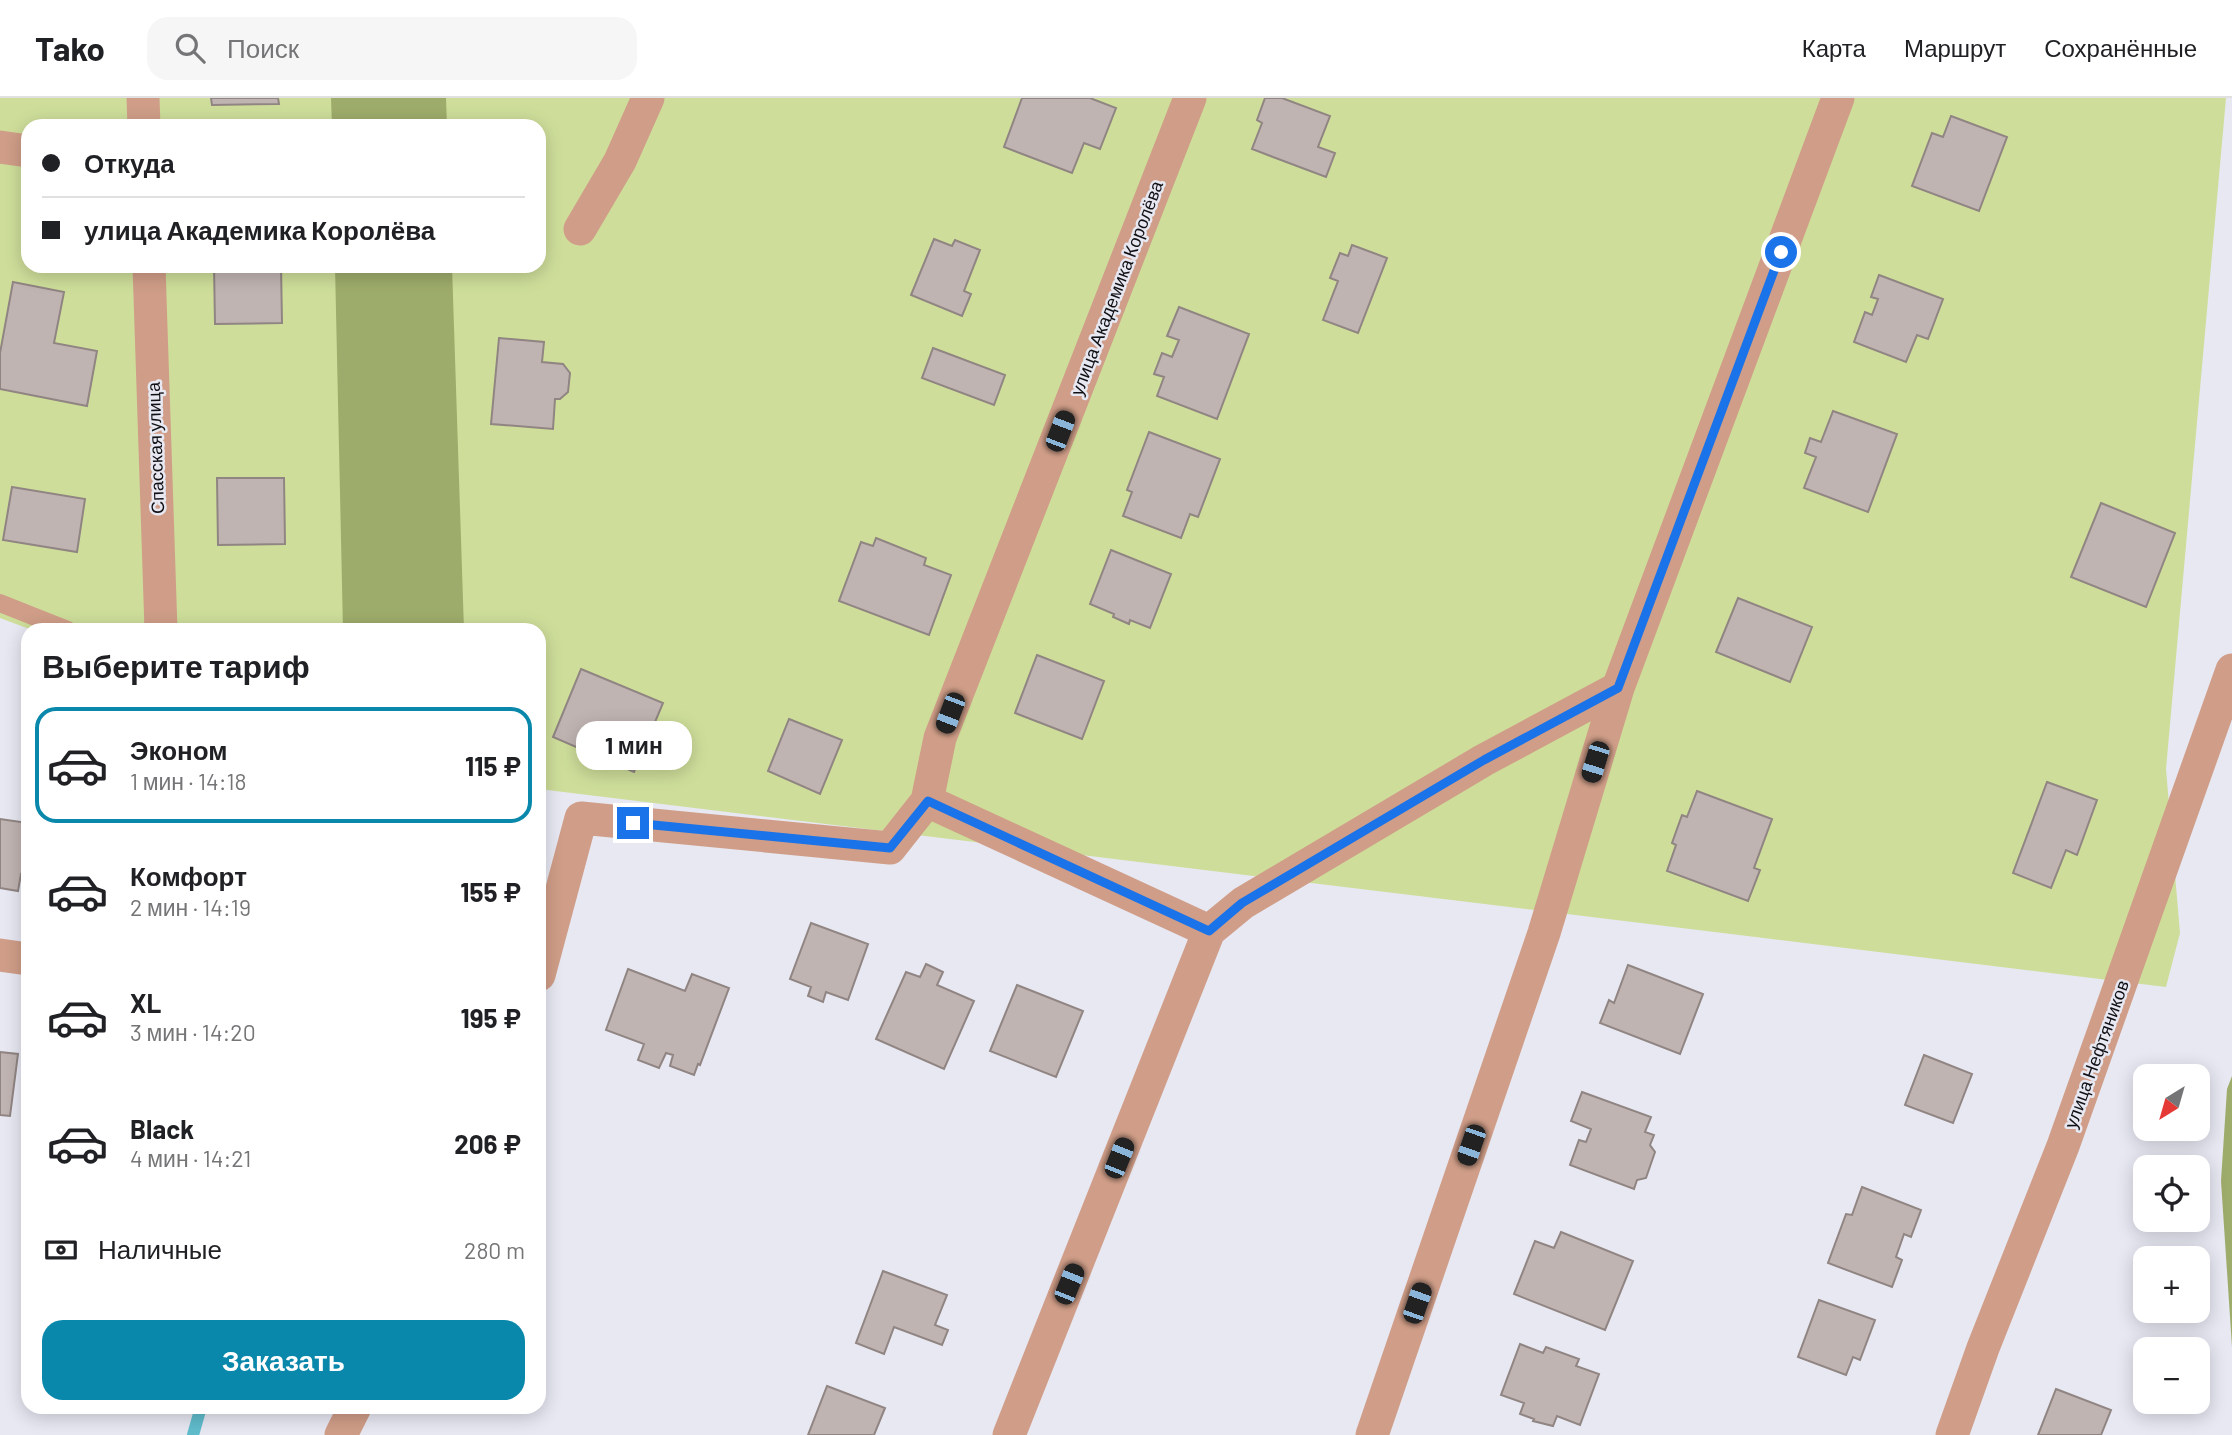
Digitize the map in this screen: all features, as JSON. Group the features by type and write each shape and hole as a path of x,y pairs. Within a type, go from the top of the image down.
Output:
{"street":[{"path":"143,98 144,119"},
{"path":"580,229 620,161 648,98"},
{"name":"улица Академика Королёва","path":"546,949 581,818 890,848 928,801 940,738 1190,98"},
{"path":"1372,1435 1544,933 1618,688 1838,98"},
{"path":"0,147 21,150"},
{"name":"Спасская улица","path":"149,273 161,623"},
{"name":"улица Нефтяников","path":"1952,1435 2063,1146 2232,670"},
{"path":"1009,1435 1209,931 1242,903 1311,862 1484,760 1618,688"},
{"path":"928,801 1209,931"},
{"path":"0,955 21,958"},
{"path":"341,1435 352,1414"}],"lane":[{"path":"0,603 50,623"}],"green space":[{"path":"0,98 2226,98 2166,769 2180,933 2166,987 546,790 546,623 21,623 21,626 0,618"},
{"path":"331,98 446,98 447,119 332,119"},
{"path":"335,273 452,273 464,623 343,623"},
{"path":"2232,1076 2232,1347 2221,1181 2227,1089"}],"building":[{"path":"211,98 278,98 279,104 212,105"},
{"path":"1022,98 1090,98 1116,108 1100,149 1084,143 1072,173 1004,147"},
{"path":"1265,98 1282,98 1330,116 1318,147 1335,153 1326,177 1252,149 1262,123 1257,120"},
{"path":"1951,116 2007,137 1979,211 1912,186 1932,133 1943,137"},
{"path":"934,239 952,246 955,240 980,250 964,291 971,294 962,316 911,295"},
{"path":"1352,245 1387,258 1358,333 1323,320 1338,281 1330,278 1340,253 1348,256"},
{"path":"214,273 281,273 282,323 215,324"},
{"path":"1879,275 1943,299 1928,339 1917,335 1906,362 1854,342 1865,312 1872,315 1878,299 1871,297"},
{"path":"13,282 64,292 54,343 97,351 87,406 0,389 0,353"},
{"path":"1179,307 1249,334 1217,419 1157,396 1164,377 1154,374 1162,353 1172,357 1179,340 1167,336"},
{"path":"499,338 544,342 542,362 563,364 570,373 568,392 560,399 555,399 553,429 491,424"},
{"path":"933,348 1005,375 994,405 922,378"},
{"path":"1833,411 1897,434 1868,512 1804,488 1816,457 1805,453 1810,438 1821,442"},
{"path":"1149,432 1220,459 1198,517 1190,514 1181,538 1123,516 1132,492 1127,490"},
{"path":"217,478 284,478 285,544 218,545"},
{"path":"12,487 85,499 77,552 3,540"},
{"path":"2101,503 2175,533 2146,607 2071,577"},
{"path":"876,538 926,558 924,565 951,575 929,635 839,601 861,542 873,546"},
{"path":"1111,550 1171,574 1150,628 1130,620 1129,624 1090,604"},
{"path":"1738,598 1812,627 1790,682 1716,652"},
{"path":"1037,655 1104,681 1082,739 1015,713"},
{"path":"581,669 663,703 634,772 553,737"},
{"path":"789,719 842,740 820,794 768,771"},
{"path":"2047,782 2097,800 2077,855 2066,850 2051,888 2013,873"},
{"path":"1697,791 1772,819 1754,868 1760,870 1748,901 1667,871 1676,845 1672,843 1682,815 1687,817"},
{"path":"0,819 21,822 21,874 18,891 0,888"},
{"path":"811,923 868,944 848,1000 826,992 823,1002 808,996 811,987 790,979"},
{"path":"926,964 943,972 937,985 974,1001 944,1069 876,1039 906,972 920,977"},
{"path":"1628,965 1703,994 1680,1054 1600,1023 1609,1000 1614,1003"},
{"path":"628,969 685,991 692,974 729,988 694,1075 670,1066 673,1055 666,1053 659,1068 638,1060 644,1044 606,1030"},
{"path":"1017,985 1083,1011 1056,1077 990,1051"},
{"path":"0,1052 18,1054 10,1116 0,1115"},
{"path":"1924,1055 1972,1074 1953,1123 1905,1105"},
{"path":"1582,1092 1651,1117 1645,1132 1654,1135 1650,1145 1655,1152 1646,1178 1637,1180 1634,1189 1570,1165 1579,1140 1586,1142 1591,1129 1571,1121"},
{"path":"1862,1187 1921,1210 1911,1237 1904,1234 1896,1257 1902,1260 1892,1287 1828,1263 1846,1214 1852,1215"},
{"path":"1561,1232 1633,1261 1605,1330 1514,1294 1535,1241 1554,1248"},
{"path":"883,1271 947,1295 935,1325 948,1330 942,1345 894,1327 884,1354 856,1343"},
{"path":"1819,1300 1875,1320 1860,1360 1853,1357 1846,1375 1798,1357"},
{"path":"1520,1344 1543,1353 1546,1347 1579,1359 1576,1366 1599,1374 1580,1425 1557,1416 1553,1426 1533,1421 1534,1419 1520,1414 1524,1403 1501,1395"},
{"path":"827,1386 885,1408 874,1435 808,1435"},
{"path":"2056,1389 2111,1410 2101,1435 2038,1435"}],"waterway":[{"path":"193,1435 199,1414"}],"route":[{"path":"633,823 890,848 928,801 1209,931 1242,903 1484,760 1618,688 1781,252"}]}
